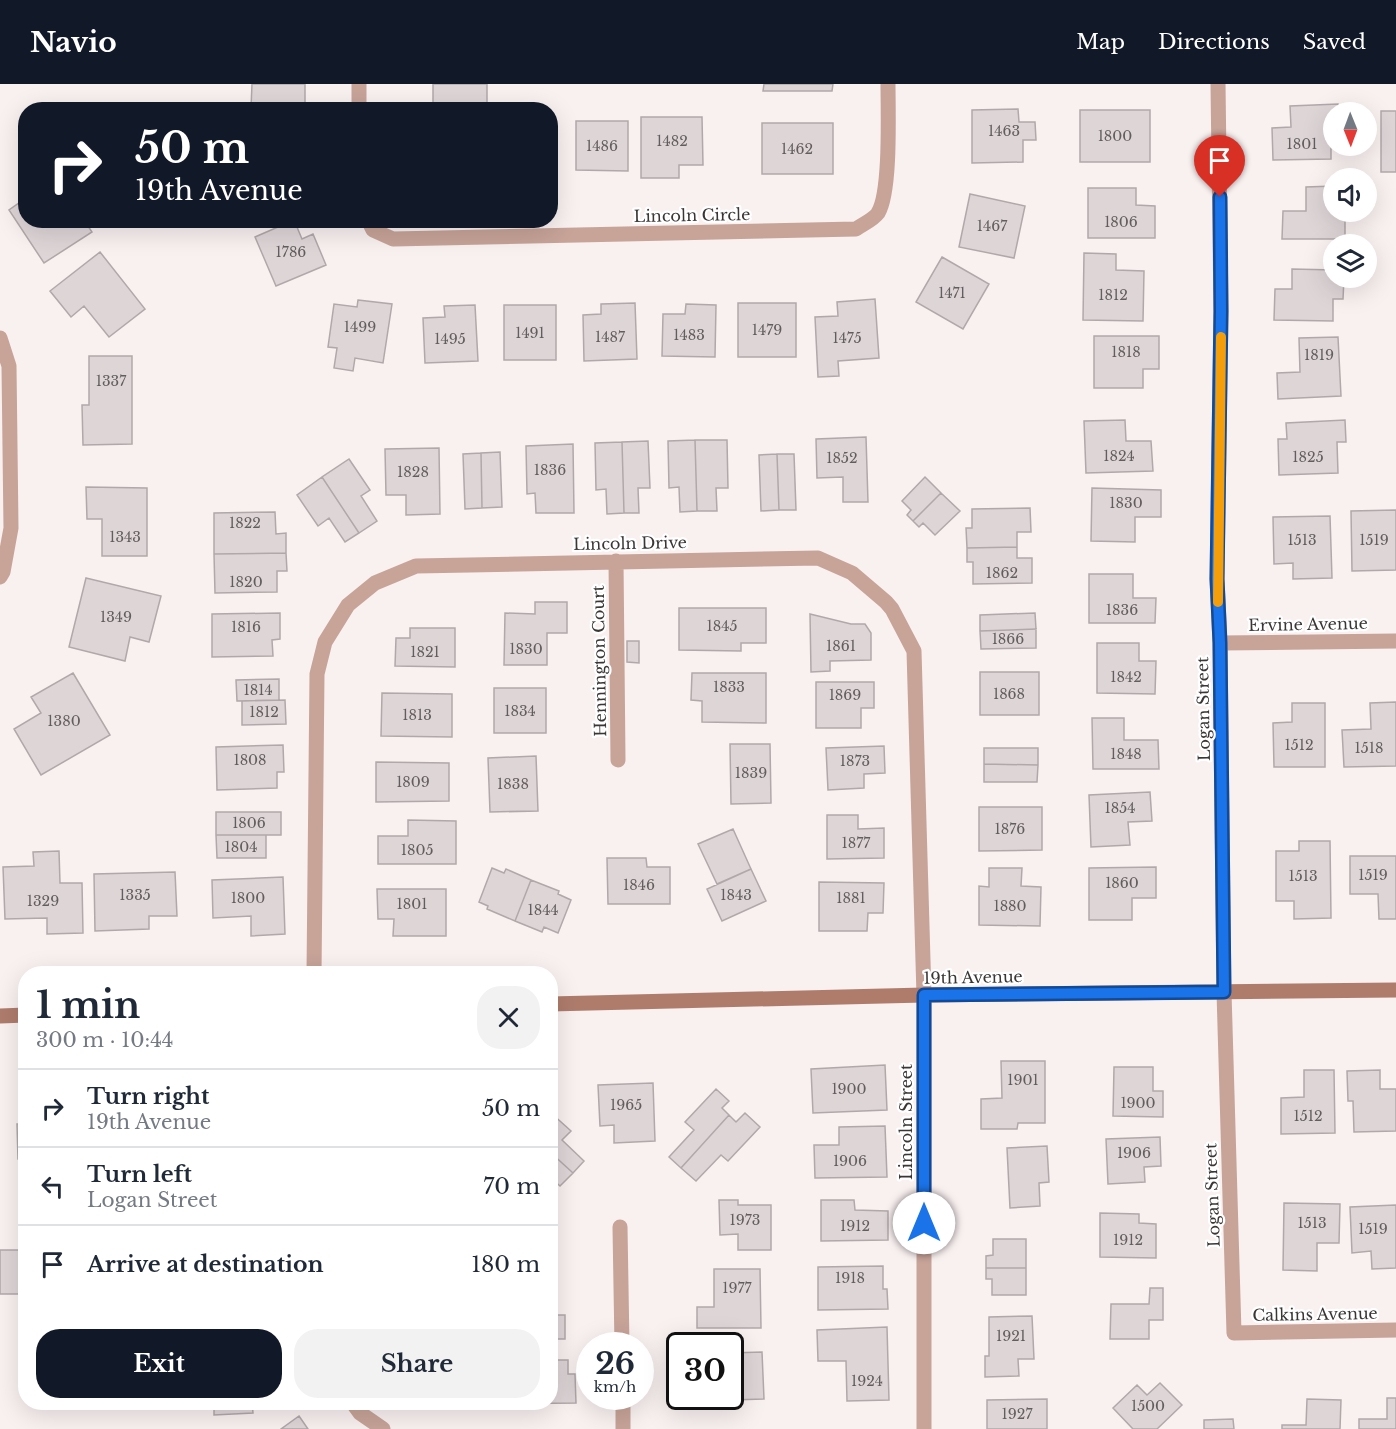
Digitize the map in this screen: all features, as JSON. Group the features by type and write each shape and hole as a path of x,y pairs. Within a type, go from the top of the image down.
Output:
{"street":[{"path":"359,84 359,102"},
{"name":"Lincoln Circle","path":"375,228 393,239 856,229 874,218 879,211 886,190 888,84"},
{"name":"Logan Street","path":"1218,84 1221,311 1217,579 1220,643 1224,992 1234,1333"},
{"path":"0,338 9,366 11,528 3,572 0,577"},
{"name":"Lincoln Drive","path":"314,966 317,674 325,642 348,605 375,583 416,566 818,558 852,573 892,609 915,651 924,995"},
{"name":"Hennington Court","path":"616,561 618,760"},
{"name":"Ervine Avenue","path":"1220,643 1396,640"},
{"name":"19th Avenue","path":"558,1004 924,995 1396,990"},
{"name":"Lincoln Street","path":"924,995 924,1429"},
{"path":"0,1016 18,1015"},
{"path":"620,1227 622,1332"},
{"name":"Calkins Avenue","path":"1234,1333 1396,1330"},
{"path":"358,1410 383,1429"},
{"path":"622,1410 623,1429"}],"building":[{"path":"252,84 305,84 305,102 251,102"},
{"path":"433,84 487,84 487,102 433,102"},
{"path":"764,84 833,84 832,91 763,91"},
{"path":"1323,105 1323,156 1331,156 1331,159 1273,160 1272,128 1291,127 1290,106"},
{"path":"1018,109 1019,122 1035,122 1036,140 1023,140 1023,162 972,163 972,110"},
{"path":"1080,110 1150,110 1150,162 1080,162"},
{"path":"1381,111 1396,111 1396,172 1381,172"},
{"path":"641,117 702,117 703,165 679,165 679,178 641,178"},
{"path":"576,121 628,121 628,171 576,170"},
{"path":"762,123 833,123 833,174 762,174"},
{"path":"1323,186 1323,222 1345,222 1345,234 1323,234 1323,239 1282,239 1283,211 1306,211 1306,187"},
{"path":"1088,188 1136,188 1136,205 1155,206 1155,238 1088,238"},
{"path":"970,194 1025,206 1014,258 959,247"},
{"path":"18,204 18,224 9,210"},
{"path":"21,228 89,228 92,232 44,263"},
{"path":"276,228 297,228 302,239 313,234 326,265 276,286 255,237"},
{"path":"100,252 145,309 109,337 84,306 71,317 50,291"},
{"path":"1084,253 1116,254 1116,270 1144,271 1143,321 1083,320"},
{"path":"942,257 989,284 963,329 916,302"},
{"path":"1292,269 1323,270 1323,288 1344,288 1343,299 1333,299 1333,321 1274,320 1275,289 1292,289"},
{"path":"875,299 879,358 838,361 839,376 818,377 815,317 838,316 837,302"},
{"path":"358,300 392,304 383,363 355,358 353,371 334,368 337,348 328,347 334,304 357,307"},
{"path":"635,303 637,359 584,361 583,315 601,314 601,304"},
{"path":"738,303 796,303 796,357 738,357"},
{"path":"686,304 716,305 715,357 662,356 663,314 685,314"},
{"path":"475,305 478,361 425,363 423,318 445,317 444,306"},
{"path":"504,305 556,305 556,360 504,360"},
{"path":"1094,336 1159,336 1159,369 1143,369 1143,388 1094,388"},
{"path":"1338,337 1341,396 1278,399 1277,373 1300,372 1299,338"},
{"path":"89,356 132,356 132,444 83,445 82,405 89,405"},
{"path":"1125,420 1126,441 1151,441 1153,471 1086,473 1084,421"},
{"path":"1345,420 1346,442 1337,442 1338,473 1279,475 1278,439 1287,439 1286,423"},
{"path":"866,437 868,502 843,502 843,477 817,478 816,439"},
{"path":"695,440 727,440 728,488 716,488 717,511 697,511"},
{"path":"695,440 697,511 680,512 679,487 669,488 668,441"},
{"path":"648,441 650,488 638,488 639,513 624,513 622,442"},
{"path":"622,442 624,513 607,514 606,489 596,490 595,443"},
{"path":"573,444 574,513 536,513 535,493 527,494 526,446"},
{"path":"439,448 440,514 406,515 406,495 386,495 385,449"},
{"path":"500,452 502,507 482,508 481,453"},
{"path":"481,453 482,508 465,509 463,454"},
{"path":"777,454 779,510 761,511 759,455"},
{"path":"777,454 794,454 796,510 779,510"},
{"path":"349,459 370,490 361,496 377,521 359,533 322,477"},
{"path":"322,477 359,533 345,542 329,518 318,526 297,495"},
{"path":"925,477 941,493 913,521 907,515 911,510 902,501"},
{"path":"86,487 147,488 147,556 102,556 102,519 87,519"},
{"path":"1092,488 1161,490 1161,517 1135,517 1135,542 1091,541"},
{"path":"941,493 960,511 935,535 923,523 919,527 913,521"},
{"path":"1030,508 1031,532 1017,532 1017,547 967,548 966,528 972,528 972,509"},
{"path":"1396,510 1396,570 1352,571 1351,511"},
{"path":"275,512 276,534 286,533 286,553 214,554 214,513"},
{"path":"1330,516 1332,578 1293,579 1293,563 1274,564 1273,517"},
{"path":"1017,547 1017,558 1032,558 1032,583 973,584 973,562 967,562 967,548"},
{"path":"286,553 287,571 277,571 277,592 215,593 214,554"},
{"path":"1089,574 1133,574 1133,598 1156,598 1155,623 1089,623"},
{"path":"86,578 161,596 149,642 130,637 125,661 69,647"},
{"path":"535,602 567,602 567,633 547,633 547,665 504,665 505,613 535,614"},
{"path":"679,608 766,608 766,643 741,643 741,651 679,650"},
{"path":"280,613 280,639 272,640 273,656 212,657 212,614"},
{"path":"1035,613 1036,629 980,631 980,615"},
{"path":"810,614 851,624 865,624 871,633 871,660 830,661 830,671 811,672"},
{"path":"410,628 455,628 455,667 395,666 396,638 410,638"},
{"path":"1036,629 1036,648 981,649 980,631"},
{"path":"627,641 639,641 639,663 627,662"},
{"path":"1097,643 1139,643 1139,661 1156,661 1155,694 1097,693"},
{"path":"980,672 1039,672 1039,715 980,715"},
{"path":"73,673 110,735 41,775 14,729 41,713 31,697"},
{"path":"692,673 766,673 766,723 702,722 702,701 691,700"},
{"path":"279,679 279,700 237,701 236,680"},
{"path":"816,682 874,682 874,708 861,708 861,728 816,728"},
{"path":"494,688 546,688 546,733 494,733"},
{"path":"382,693 452,694 452,737 381,736"},
{"path":"285,700 286,724 242,725 242,701"},
{"path":"1396,702 1396,766 1344,767 1342,730 1371,729 1370,703"},
{"path":"1292,703 1325,703 1325,767 1274,767 1273,723 1292,722"},
{"path":"1092,718 1124,718 1124,740 1158,740 1159,769 1093,769"},
{"path":"730,744 770,744 771,803 731,804"},
{"path":"283,745 284,772 277,772 277,788 217,790 216,747"},
{"path":"884,746 885,773 864,774 864,788 828,790 826,748"},
{"path":"984,748 1038,748 1038,765 984,764"},
{"path":"536,756 538,811 490,812 488,758"},
{"path":"376,762 449,763 449,801 376,802"},
{"path":"984,764 1038,765 1037,782 984,782"},
{"path":"1150,792 1152,821 1128,822 1130,845 1091,847 1089,795"},
{"path":"979,807 1042,807 1042,850 979,851"},
{"path":"216,812 281,812 281,835 216,835"},
{"path":"827,815 858,815 858,829 884,828 884,858 827,859"},
{"path":"408,820 456,821 456,864 378,864 378,836 408,836"},
{"path":"733,829 751,869 717,884 698,844"},
{"path":"216,835 266,835 266,858 217,858"},
{"path":"1299,841 1330,841 1331,918 1294,919 1294,901 1276,901 1276,851 1299,851"},
{"path":"59,851 60,883 82,883 83,933 47,934 47,918 5,919 3,867 34,866 33,852"},
{"path":"1350,856 1396,856 1396,919 1379,919 1378,894 1350,894"},
{"path":"607,858 646,858 647,867 670,867 670,904 608,904"},
{"path":"1156,867 1156,898 1132,898 1132,920 1089,920 1089,868"},
{"path":"492,868 504,873 506,869 531,880 515,921 487,909 488,906 479,902"},
{"path":"989,868 1022,868 1021,886 1041,887 1040,926 979,925 979,886 989,887"},
{"path":"751,869 766,901 722,921 707,889"},
{"path":"175,872 177,916 149,916 149,929 95,931 94,874"},
{"path":"283,877 285,934 251,936 251,916 213,918 212,880"},
{"path":"531,880 559,891 558,894 571,900 558,933 544,927 542,932 515,921"},
{"path":"819,882 884,883 883,913 868,913 867,931 819,931"},
{"path":"377,889 446,889 446,936 393,936 394,919 378,919"},
{"path":"1001,1061 1045,1061 1045,1123 1018,1123 1017,1129 981,1129 981,1099 1002,1098"},
{"path":"885,1065 887,1110 813,1113 811,1069"},
{"path":"1114,1067 1153,1067 1153,1091 1163,1091 1163,1117 1113,1116"},
{"path":"1304,1070 1334,1070 1335,1133 1281,1134 1281,1098 1304,1097"},
{"path":"1380,1070 1380,1089 1396,1089 1396,1131 1354,1132 1353,1101 1348,1101 1347,1071"},
{"path":"653,1083 655,1141 614,1143 614,1125 600,1126 598,1085"},
{"path":"716,1089 729,1101 722,1108 729,1115 681,1168 669,1157 694,1130 685,1122"},
{"path":"745,1113 760,1127 728,1161 721,1155 696,1181 681,1168 729,1115 736,1122"},
{"path":"558,1119 571,1131 562,1140 584,1161 573,1173 558,1159"},
{"path":"885,1126 887,1177 815,1178 814,1145 839,1145 839,1127"},
{"path":"1160,1137 1161,1166 1144,1167 1145,1182 1108,1184 1106,1139"},
{"path":"1047,1146 1049,1182 1039,1183 1040,1206 1010,1208 1007,1148"},
{"path":"558,1159 573,1173 560,1186 558,1184"},
{"path":"719,1200 738,1200 738,1205 771,1205 771,1250 738,1250 738,1234 720,1235"},
{"path":"821,1200 854,1200 855,1210 888,1211 888,1240 821,1241"},
{"path":"1284,1203 1340,1204 1339,1243 1317,1243 1317,1271 1283,1270"},
{"path":"1396,1205 1396,1268 1372,1269 1371,1251 1352,1253 1350,1207"},
{"path":"1100,1213 1139,1214 1139,1223 1156,1224 1156,1258 1100,1257"},
{"path":"993,1239 1026,1239 1026,1268 986,1268 986,1256 993,1255"},
{"path":"0,1250 18,1250 18,1294 0,1294"},
{"path":"883,1266 883,1289 887,1289 888,1309 818,1310 818,1267"},
{"path":"986,1268 1026,1268 1026,1295 992,1295 992,1279 986,1279"},
{"path":"714,1269 760,1269 761,1328 697,1328 697,1307 714,1307"},
{"path":"1150,1288 1163,1288 1163,1320 1149,1320 1149,1339 1110,1339 1111,1304 1149,1304"},
{"path":"558,1315 565,1315 565,1339 558,1339"},
{"path":"1032,1316 1034,1359 1018,1359 1019,1376 985,1377 985,1356 989,1356 989,1317"},
{"path":"887,1327 889,1400 847,1401 846,1361 818,1361 817,1330"},
{"path":"762,1352 764,1399 744,1400 744,1353"},
{"path":"558,1360 568,1360 568,1374 575,1374 576,1403 558,1403"},
{"path":"1160,1383 1182,1405 1157,1429 1133,1429 1113,1408 1137,1385 1147,1395"},
{"path":"1387,1398 1396,1398 1396,1429 1359,1429 1359,1419 1387,1419"},
{"path":"1047,1399 1047,1429 987,1429 987,1400"},
{"path":"1307,1399 1341,1400 1340,1429 1282,1429 1282,1425 1306,1425"},
{"path":"214,1410 253,1410 253,1413 214,1415"},
{"path":"299,1416 308,1429 281,1429"},
{"path":"1233,1419 1234,1429 1204,1429 1204,1420"}],"slow traffic":[{"path":"1218,602 1221,337"}],"route":[{"path":"924,1223 924,995 1224,992 1220,643 1217,579 1221,311 1220,197"}]}
